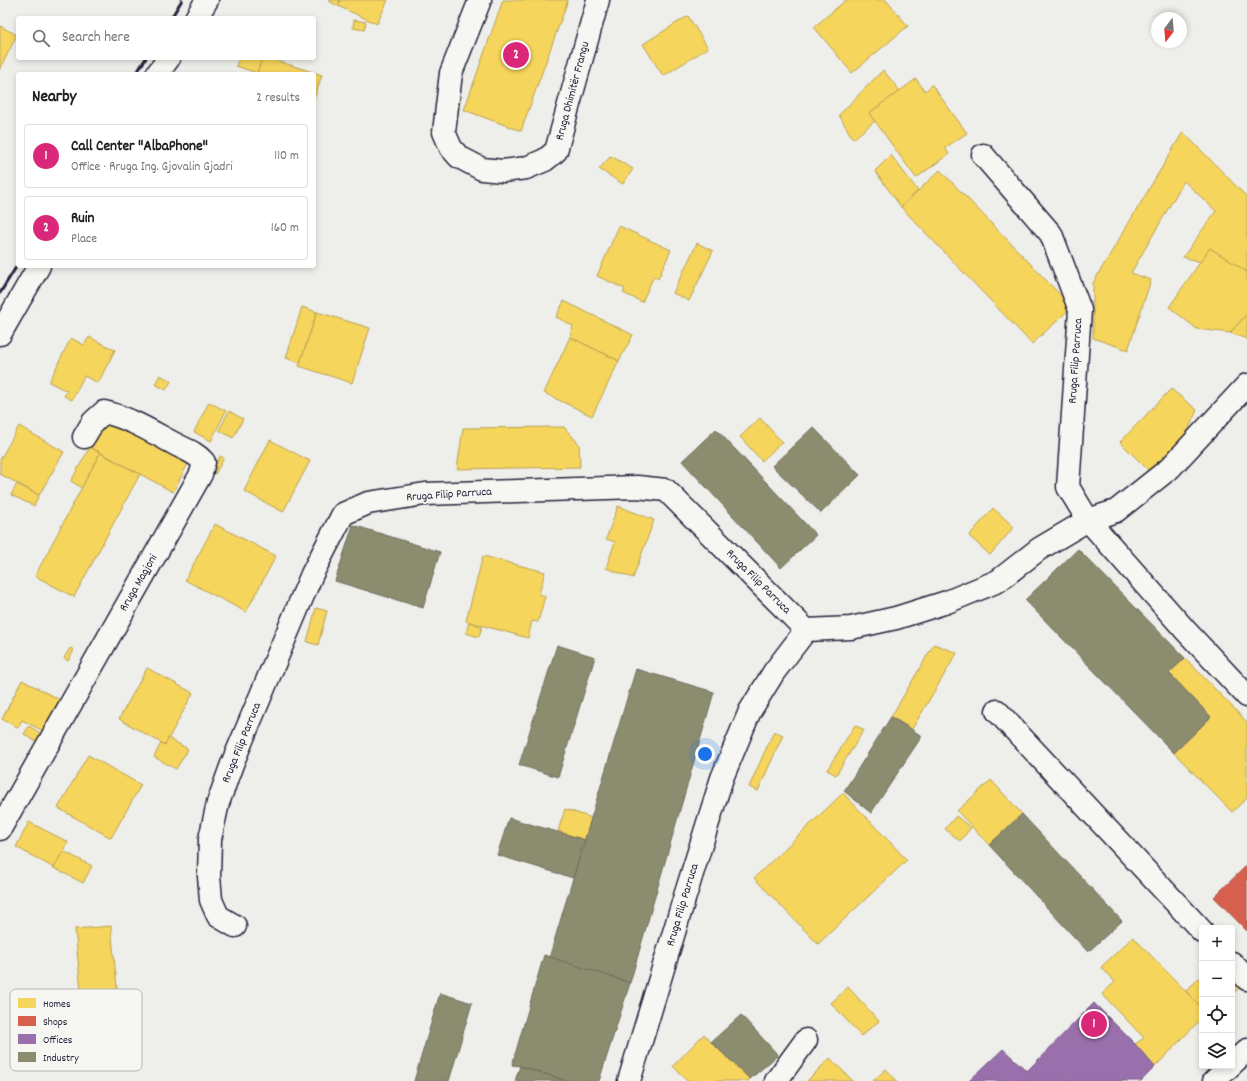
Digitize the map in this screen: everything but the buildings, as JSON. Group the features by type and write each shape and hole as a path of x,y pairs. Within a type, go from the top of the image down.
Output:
{"street":[{"path":"197,16 207,0"},
{"name":"Rruga Dhimitër Frangu","path":"480,0 451,73 444,132 451,148 459,157 482,169 503,171 526,168 545,160 556,150 598,0"},
{"path":"158,72 168,60"},
{"name":"Rruga Filip Parruca","path":"983,155 1051,234 1080,310 1068,487 1088,520 1186,631 1247,696"},
{"path":"0,334 38,268"},
{"path":"806,630 851,628 896,618 947,602 998,581 1040,549 1088,520 1116,511 1170,468 1247,385"},
{"name":"Rruga Magjoni","path":"0,829 185,503 201,474 204,462 197,454 116,415 104,412 93,422 84,437"},
{"name":"Rruga Filip Parruca","path":"236,926 218,916 211,900 209,876 210,839 218,804 232,764 312,574 342,514 368,503 425,494 637,487 666,490 806,630 774,672 750,711 722,778 630,1081"},
{"path":"997,711 1199,928"},
{"path":"1235,966 1247,979"},
{"path":"776,1081 806,1040"},
{"path":"1235,1061 1247,1050"},
{"path":"1214,1081 1227,1069"}],"railway":[{"path":"172,16 182,0"},
{"path":"137,72 145,60"},
{"path":"0,293 16,267"}],"place":[{"name":"Ruin","path":"516,55"},
{"name":"Call Center \"AlbaPhone\"","path":"1094,1024"}]}
